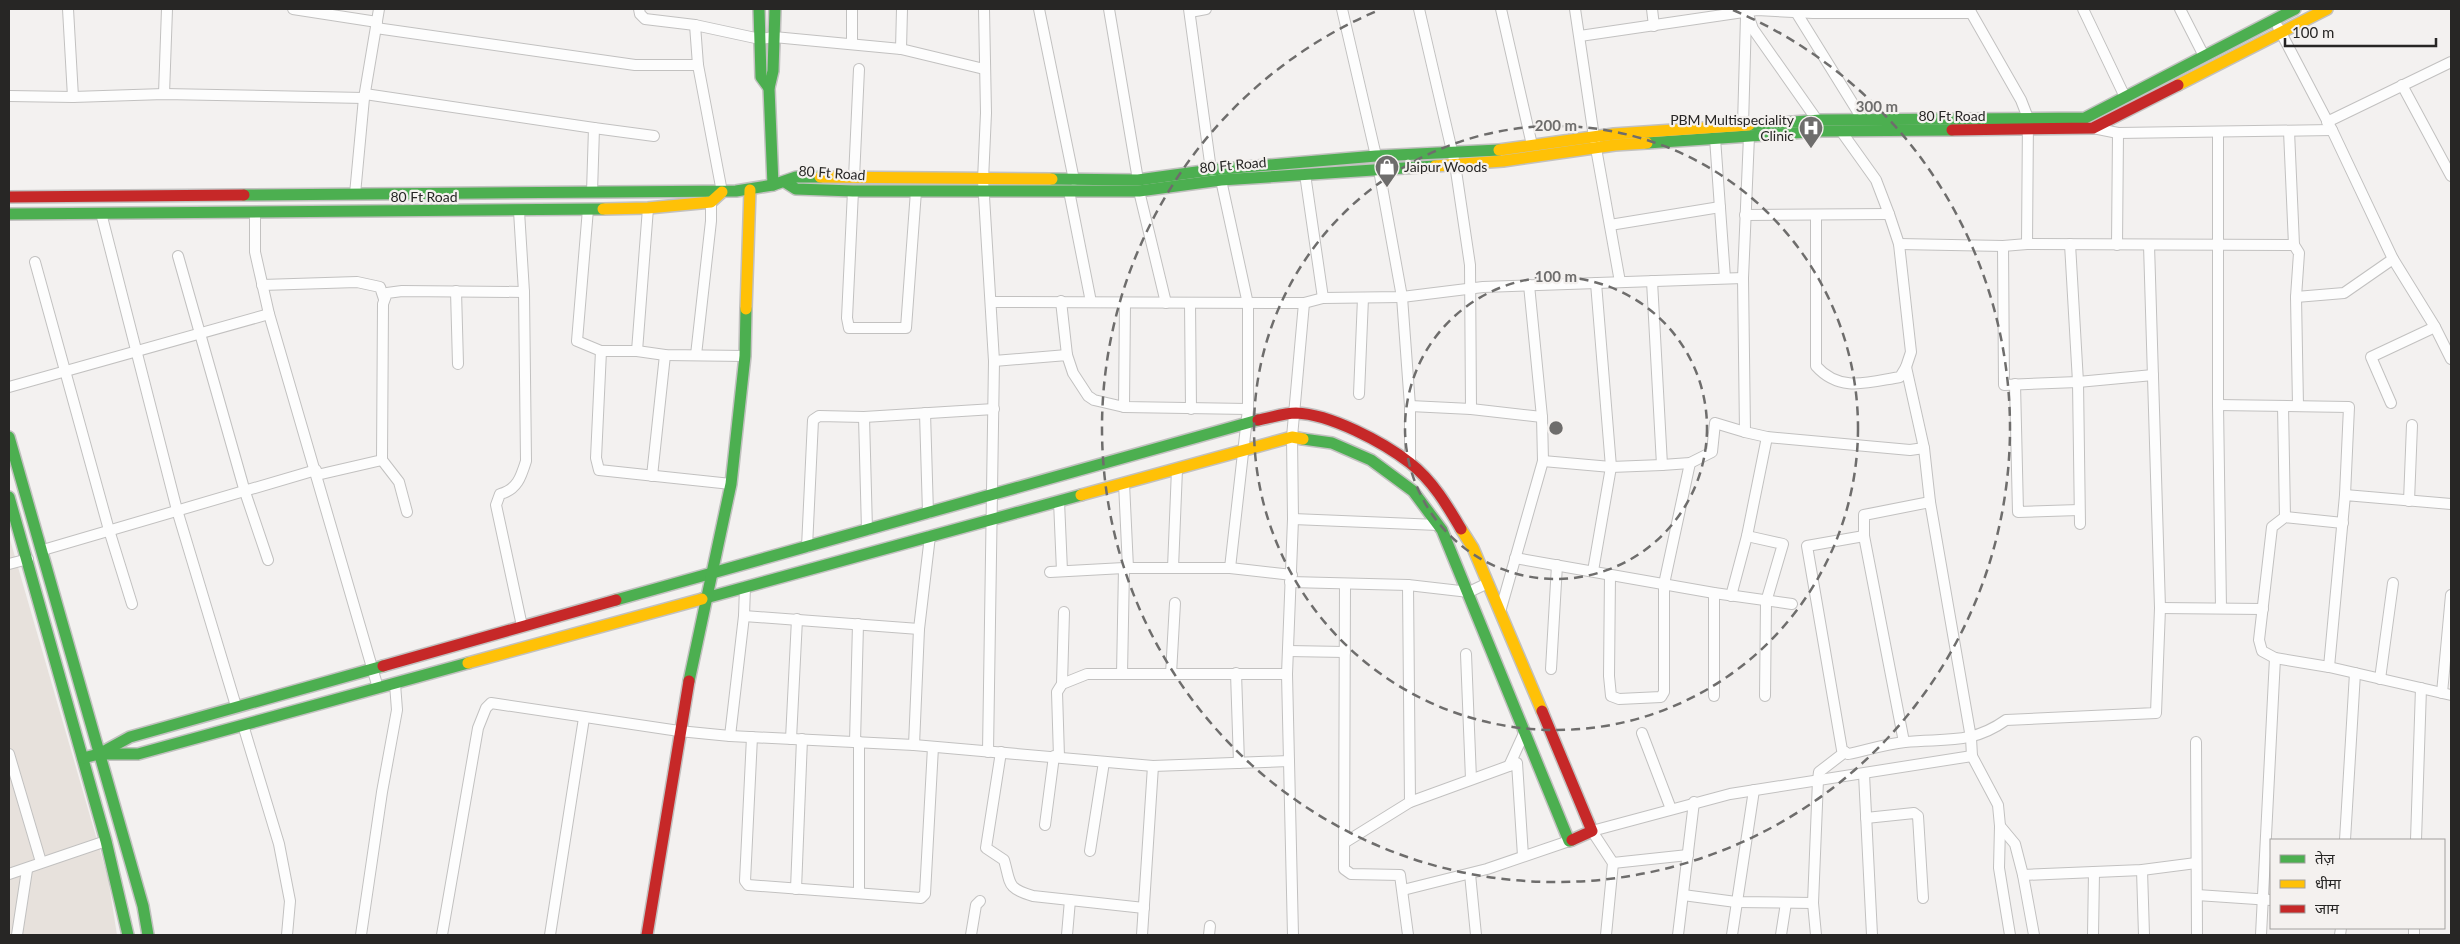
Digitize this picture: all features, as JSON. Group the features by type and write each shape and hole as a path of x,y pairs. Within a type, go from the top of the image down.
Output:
{"main road":[{"path":"759,9 761,77 770,88"},
{"path":"775,9 773,71 770,88 779,183"},
{"name":"80 Ft Road","path":"779,183 796,189 853,191 916,191 1074,180 1139,185 1211,170 1376,156 1503,161 1595,142 1743,125 1817,120 2085,118 2295,9"},
{"name":"80 Ft Road","path":"9,197 722,192 750,190 796,177 854,178 1068,191 1379,170 1501,150 1595,142 1841,131 2093,128 2327,9"},
{"path":"647,935 679,732 704,598 712,573 731,484 744,356 750,190"},
{"path":"710,202 722,192"},
{"name":"80 Ft Road","path":"9,214 519,211 648,208 710,202"},
{"path":"83,758 99,754 138,754 1292,437 1332,443 1371,460 1414,491 1438,524 1469,592 1569,841 1592,831 1473,548 1441,496 1410,463 1367,437 1329,418 1295,413 1247,422 807,547 372,667 130,737 99,754"},
{"path":"9,437 43,550 143,906 148,935"},
{"path":"9,497 28,558 106,841 128,935"}],"street":[{"path":"68,9 73,97"},
{"path":"164,94 168,9"},
{"path":"293,9 377,25 635,66 698,66"},
{"path":"355,194 364,96 379,9"},
{"path":"639,9 645,19 695,25 760,39 774,38 901,49 984,69"},
{"path":"852,9 852,44"},
{"path":"901,49 902,9"},
{"path":"984,9 986,113 983,186 994,361 988,752"},
{"path":"1039,9 1074,180"},
{"path":"1109,9 1139,185 1166,303"},
{"path":"1206,9 1189,10 1211,170 1221,180 1248,304 1248,409 1230,568"},
{"path":"1342,9 1376,156"},
{"path":"1419,9 1453,158 1470,265 1471,409"},
{"path":"1501,9 1532,146"},
{"path":"1575,9 1595,142 1620,282"},
{"path":"1652,9 1654,26"},
{"path":"2083,9 2125,97"},
{"path":"2180,9 2204,56"},
{"path":"1580,36 1751,11 1970,11 2021,100 2028,118 2027,244"},
{"path":"1751,11 1753,29 1817,120"},
{"path":"1743,125 1751,11"},
{"path":"1796,12 1863,120"},
{"path":"2274,20 2329,126 2393,259 2435,327 2451,359"},
{"path":"695,25 698,66 722,192"},
{"path":"2093,128 2118,133 2289,131 2329,126 2402,86 2451,62"},
{"path":"854,178 859,69"},
{"path":"2402,86 2451,176"},
{"path":"9,96 73,97 164,94 364,96 654,136"},
{"path":"592,192 594,128"},
{"path":"1816,215 1816,366 1825,376 1855,385 1900,376 1906,367 1911,352 1899,244 1876,180 1841,131"},
{"path":"2289,131 2294,245 2299,253 2296,297 2298,406"},
{"path":"2218,132 2220,608"},
{"path":"2117,245 2118,133"},
{"path":"1745,432 1743,278 1749,136"},
{"path":"1715,138 1725,278"},
{"path":"1379,170 1402,296 1410,406 1410,463"},
{"path":"1305,174 1323,298"},
{"path":"853,191 847,318 849,328 866,330 906,328 916,191"},
{"path":"1068,191 1092,302"},
{"path":"696,355 711,221 710,202"},
{"path":"1610,225 1720,207"},
{"path":"637,351 648,208"},
{"path":"588,209 577,341 601,351 637,351 665,355 744,356"},
{"path":"519,211 524,292 526,461 518,484 508,492 500,494 496,506 522,626"},
{"path":"101,213 177,510 236,706"},
{"path":"255,213 256,252 269,314 317,473 378,688"},
{"path":"1745,215 1889,214"},
{"path":"1899,244 2004,246 2027,244 2294,245"},
{"path":"2070,244 2078,382 2080,524"},
{"path":"1864,536 1807,546 1842,750 1848,754 1904,742 1971,738 1990,731 2006,720 2156,713 2160,608 2149,245"},
{"path":"2004,246 2004,385 2078,382 2153,375"},
{"path":"178,256 245,492 268,560"},
{"path":"2296,297 2344,293 2393,259"},
{"path":"35,262 109,530 132,604"},
{"path":"991,302 1304,303 1323,298 1402,296 1470,288 1743,278"},
{"path":"1652,281 1662,465"},
{"path":"262,285 357,282 380,287 384,299 382,460 398,482 407,512"},
{"path":"1593,571 1611,467 1596,283"},
{"path":"1500,612 1543,461 1542,417 1529,285"},
{"path":"384,299 387,293 402,291 524,292"},
{"path":"456,291 458,364"},
{"path":"1359,394 1363,298"},
{"path":"1061,301 1067,354 1073,373 1088,396 1094,400 1124,407 1248,409"},
{"path":"1124,407 1126,303"},
{"path":"1190,303 1191,409"},
{"path":"1294,935 1287,674 1293,519 1292,437 1304,303"},
{"path":"9,387 269,314"},
{"path":"2361,361 2435,327"},
{"path":"601,351 596,458 599,470 731,484"},
{"path":"994,361 1067,354"},
{"path":"652,476 665,355"},
{"path":"2371,356 2391,404"},
{"path":"1906,367 1924,448 1930,502 1971,738 1972,756 1998,805 2000,868 2010,935"},
{"path":"2015,384 2018,512 2079,510"},
{"path":"2218,405 2349,407 2343,523 2329,667"},
{"path":"1410,406 1471,409 1542,417"},
{"path":"2283,406 2285,517"},
{"path":"807,547 813,420 819,416 864,417 994,409"},
{"path":"925,412 928,513"},
{"path":"864,417 867,530"},
{"path":"1543,461 1611,467 1690,463 1712,452 1715,423 1767,437 1910,450 1924,448"},
{"path":"2409,501 2412,425"},
{"path":"1731,596 1747,536 1767,437"},
{"path":"43,550 177,510 317,473 382,460"},
{"path":"1610,575 1609,676 1611,696 1618,698 1661,696 1664,692 1664,584 1690,463"},
{"path":"1173,568 1177,469"},
{"path":"1122,674 1126,568 1124,483"},
{"path":"2345,495 2451,504"},
{"path":"1060,501 1062,572"},
{"path":"1904,742 1864,536 1864,515 1930,502"},
{"path":"2343,523 2285,517 2272,527 2259,640 2262,650 2276,658 2329,667 2447,694 2451,595"},
{"path":"1293,519 1438,524"},
{"path":"914,745 919,629 930,536"},
{"path":"1747,536 1783,544 1766,602 1765,696"},
{"path":"9,564 28,558"},
{"path":"1515,558 1766,602 1792,604"},
{"path":"1551,669 1557,565"},
{"path":"1050,572 1126,568 1230,568 1345,584 1408,585 1469,592 1488,583"},
{"path":"2380,679 2393,583"},
{"path":"1345,584 1343,864 1346,872 1351,874 1398,874 1402,879 1408,935"},
{"path":"1408,585 1410,802"},
{"path":"730,736 744,616 745,587"},
{"path":"1714,593 1714,696"},
{"path":"1171,674 1175,603"},
{"path":"2160,608 2262,609"},
{"path":"1045,825 1056,757 1058,692 1062,684 1064,612"},
{"path":"744,616 919,629"},
{"path":"796,889 797,619"},
{"path":"858,624 859,892"},
{"path":"1288,651 1345,652"},
{"path":"1466,654 1471,779"},
{"path":"2261,935 2267,899 2276,658"},
{"path":"2345,839 2354,673"},
{"path":"1062,684 1087,674 1287,674"},
{"path":"1236,674 1238,763"},
{"path":"360,935 397,710 395,684"},
{"path":"2416,839 2421,688"},
{"path":"442,935 478,728 486,708 491,703 524,706 584,718 679,732 730,736 914,745 1153,766 1289,761"},
{"path":"550,935 584,718"},
{"path":"243,725 279,844 290,901 287,935"},
{"path":"1509,766 1525,731"},
{"path":"1642,733 1671,809"},
{"path":"752,737 745,881 750,886 796,889 924,896 933,747"},
{"path":"2196,742 2197,935"},
{"path":"1001,752 986,848 1004,860 1010,886 1017,891 1033,896 1144,908"},
{"path":"1816,935 1813,903 1818,780 1820,772 1845,752"},
{"path":"9,754 41,862"},
{"path":"1606,935 1613,863 1592,831 1694,802 1754,790 1972,756"},
{"path":"1090,851 1104,762"},
{"path":"1344,843 1410,802 1517,763 1524,856"},
{"path":"1142,935 1153,766"},
{"path":"1864,774 1872,935"},
{"path":"1732,935 1754,790"},
{"path":"1678,935 1694,802"},
{"path":"1866,818 1914,813 1918,816 1923,898"},
{"path":"2000,826 2015,844 2024,875 2034,935"},
{"path":"9,874 27,870 41,862 106,841"},
{"path":"1403,890 1470,874 1569,841"},
{"path":"1613,863 1688,855"},
{"path":"2024,875 2142,870 2196,863"},
{"path":"17,935 27,870"},
{"path":"2142,870 2144,935"},
{"path":"2093,935 2094,872"},
{"path":"1470,874 1476,935"},
{"path":"1684,895 1736,902 1813,903"},
{"path":"2197,895 2267,899"},
{"path":"1067,935 1070,900"},
{"path":"971,935 976,906 980,901"},
{"path":"1781,935 1786,903"}],"shaded area":[{"path":"9,536 108,878 117,935 9,935"}],"traffic: fast":[{"path":"759,9 761,77 769,88"},
{"path":"773,185 769,88 773,71 775,9"},
{"path":"1749,125 1821,120 2085,118 2295,9"},
{"path":"1647,143 1822,131 1952,130"},
{"path":"1052,179 1138,180 1211,170 1376,156 1499,150"},
{"path":"785,182 796,189 853,191 1139,191 1221,180 1435,166"},
{"path":"244,195 736,191 773,185 796,177 820,177"},
{"path":"9,214 603,209"},
{"path":"689,681 731,484 745,356 746,309"},
{"path":"616,600 1258,420"},
{"path":"9,437 143,906 148,935"},
{"path":"1303,439 1332,443 1371,460 1413,491 1442,530 1569,841 1572,840"},
{"path":"702,599 1081,495"},
{"path":"9,497 106,841 128,935"},
{"path":"83,758 99,754 138,754 468,663"},
{"path":"99,754 130,737 383,666"}],"traffic: slow":[{"path":"2178,85 2327,9"},
{"path":"1499,150 1614,134 1749,125"},
{"path":"1435,166 1503,161 1615,145 1647,143"},
{"path":"820,177 1052,179"},
{"path":"746,309 750,190"},
{"path":"603,209 648,208 711,202 722,192"},
{"path":"1081,495 1292,437 1303,439"},
{"path":"1461,529 1473,548 1542,711"},
{"path":"468,663 702,599"}],"traffic: jam":[{"path":"1952,130 2093,128 2178,85"},
{"path":"9,197 244,195"},
{"path":"1258,420 1291,413 1310,415 1340,424 1386,446 1410,463 1425,477 1445,502 1461,529"},
{"path":"383,666 616,600"},
{"path":"647,935 689,681"},
{"path":"1542,711 1592,831 1572,840"}],"place":[{"name":"PBM Multispeciality Clinic","path":"1811,149"},
{"name":"Jaipur Woods","path":"1387,188"}]}
